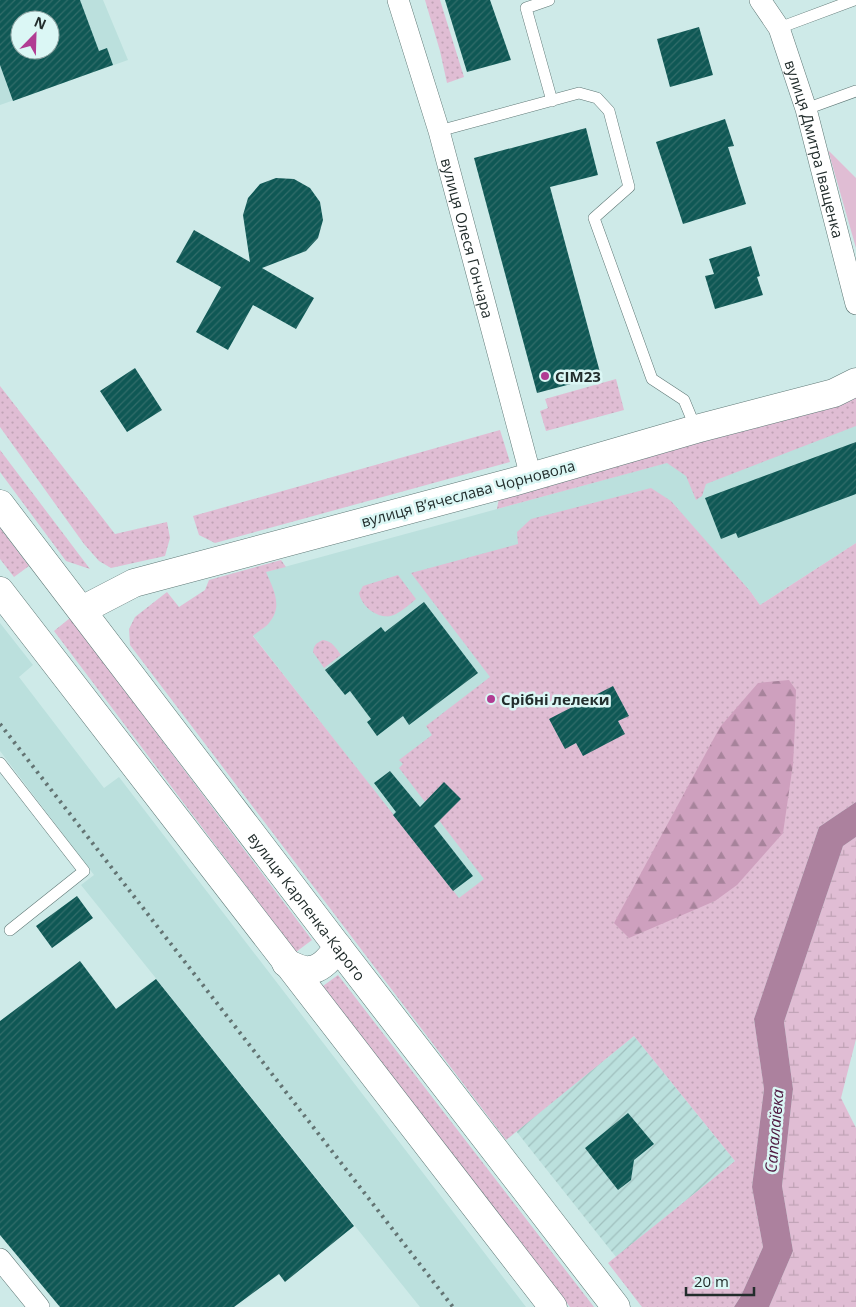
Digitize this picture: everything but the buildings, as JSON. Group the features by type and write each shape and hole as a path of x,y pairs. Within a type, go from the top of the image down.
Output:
{"street":[{"name":"вулиця Олеся Гончара","path":"398,0 439,131 531,477"},
{"name":"вулиця Дмитра Іващенка","path":"760,0 779,28 806,109 856,304"},
{"name":"вулиця Вʼячеслава Чорновола","path":"82,610 134,583 531,477 696,429 834,393 856,382"},
{"name":"вулиця Карпенка-Карого","path":"0,504 616,1307"},
{"path":"0,591 553,1307"},
{"path":"286,963 311,970 331,958 338,947"},
{"path":"0,1260 39,1307"}],"lane":[{"path":"549,0 526,8 552,101"},
{"path":"779,28 854,0"},
{"path":"806,109 856,91"},
{"path":"439,131 579,93 597,98 609,111 629,187 594,218 652,379 684,400 696,429"},
{"path":"0,763 84,871 10,930"}],"shaded area":[{"path":"0,0 103,0 128,60 0,105"},
{"name":"Срібні лелеки","path":"856,408 856,543 760,605 750,591 506,960 223,597 226,583 849,413"},
{"path":"0,623 33,665 19,677 104,788 119,777 526,1307 420,1307 81,885 94,875 0,751"},
{"path":"634,1036 735,1161 616,1257 516,1131"}],"green space":[{"path":"425,0 440,0 464,77 447,83"},
{"path":"828,150 856,178 856,248"},
{"path":"616,379 624,410 546,431 540,411 548,408 545,399"},
{"path":"0,386 115,534 167,522 170,538 165,556 111,568 99,561 84,544 0,427"},
{"path":"856,394 856,426 706,484 702,496 696,500 686,476 667,463 497,509 499,498"},
{"path":"500,430 510,462 215,543 199,535 193,516"},
{"path":"0,450 90,569 66,561 0,472"},
{"path":"651,488 671,501 750,591 760,605 856,543 856,802 819,827 754,1019 764,1089 752,1187 763,1247 741,1296 734,1307 642,1307 608,1263 735,1161 634,1036 506,1140 130,645 129,629 135,617 167,592 179,607 205,590 209,580 281,560 286,567 266,572 276,598 276,611 269,623 253,636 459,898 484,879 399,768 403,764 399,760 432,735 426,726 490,677 411,573 518,544 517,532 531,519"},
{"path":"0,528 29,566 14,577 0,559"},
{"path":"398,575 416,599 396,614 390,616 378,615 364,604 359,593 363,586"},
{"path":"70,618 312,940 296,952 54,631"},
{"path":"323,640 331,643 341,655 324,668 313,652 316,644"},
{"path":"789,680 796,690 795,726 793,764 783,833 737,885 715,901 629,938 614,923 720,727 758,683"},
{"path":"856,837 856,1039 841,1098 856,1128 856,1307 769,1307 793,1251 782,1186 793,1089 784,1022 843,846"},
{"path":"338,975 594,1307 570,1307 323,986"}],"water":[{"name":"Сапалаївка","path":"856,802 856,837 843,846 784,1022 793,1089 782,1186 793,1251 769,1307 734,1307 741,1296 763,1247 752,1187 764,1089 754,1019 819,827"}],"railway":[{"path":"0,724 453,1307"}],"place":[{"name":"СІМ23","path":"545,376"},
{"name":"Срібні лелеки","path":"491,699"}]}
